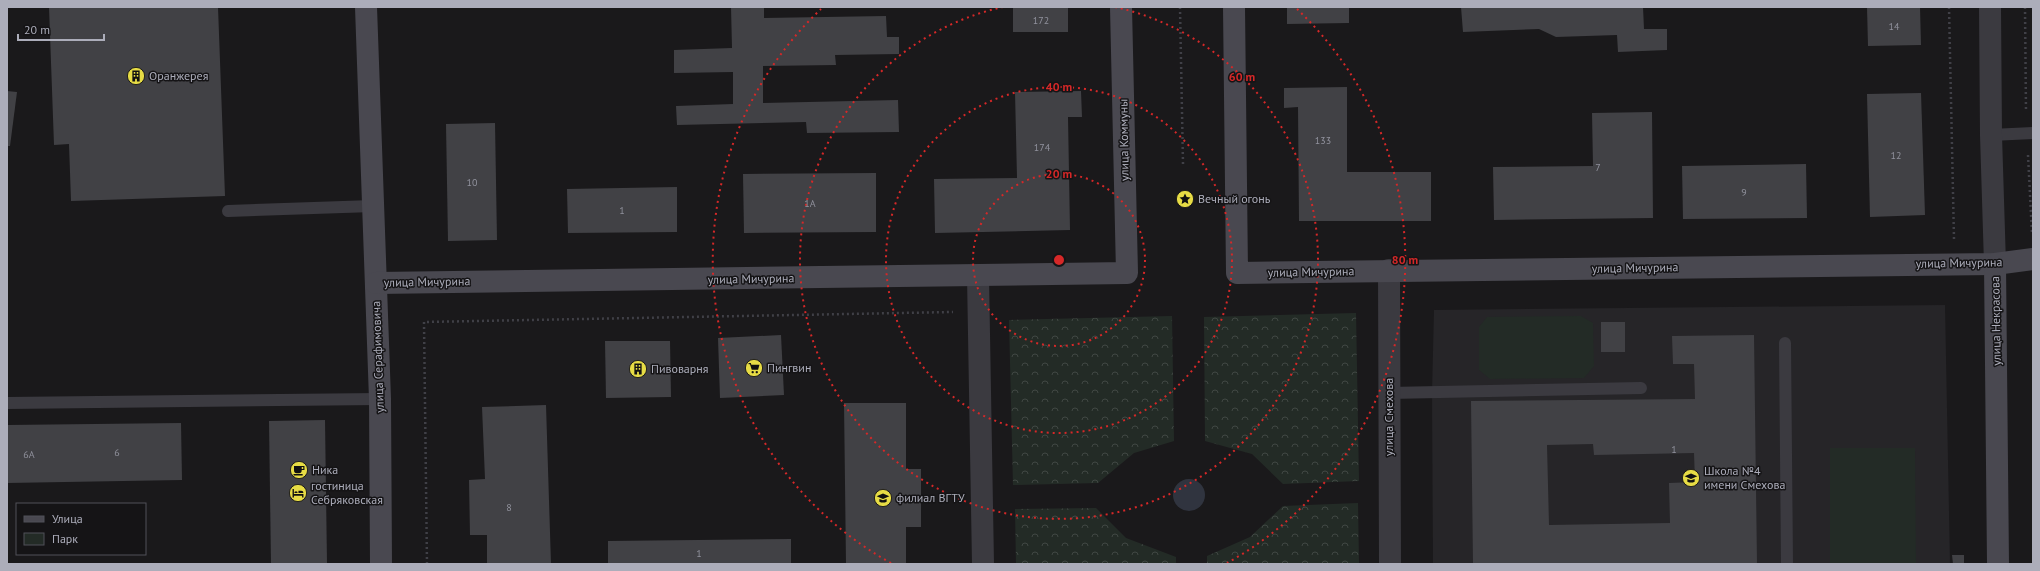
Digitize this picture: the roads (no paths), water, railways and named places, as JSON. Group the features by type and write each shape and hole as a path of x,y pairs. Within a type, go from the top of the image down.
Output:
{"street":[{"name":"улица Серафимовича","path":"366,7 380,399 381,564"},
{"name":"улица Коммуны","path":"1121,7 1127,273"},
{"name":"улица Мичурина","path":"1234,7 1237,273 1995,264 2033,259"},
{"name":"улица Некрасова","path":"1990,7 1991,135 1995,236 1998,564"},
{"name":"улица Смехова","path":"1389,270 1390,564"},
{"name":"улица Мичурина","path":"376,283 1127,273"},
{"path":"978,276 983,564"}],"lane":[{"path":"1991,135 2033,134"},
{"path":"228,211 373,206"},
{"path":"1785,343 1787,564"},
{"path":"1389,393 1641,388"},
{"path":"7,403 380,399"}],"place":[{"name":"Оранжерея","path":"136,76"},
{"name":"Вечный огонь","path":"1185,199"},
{"name":"Пингвин","path":"754,368"},
{"name":"Пивоварня","path":"638,369"},
{"name":"Ника","path":"299,470"},
{"name":"Школа №4 имени Смехова","path":"1691,478"},
{"name":"гостиница Себряковская","path":"298,493"},
{"name":"филиал ВГТУ","path":"883,498"}]}
